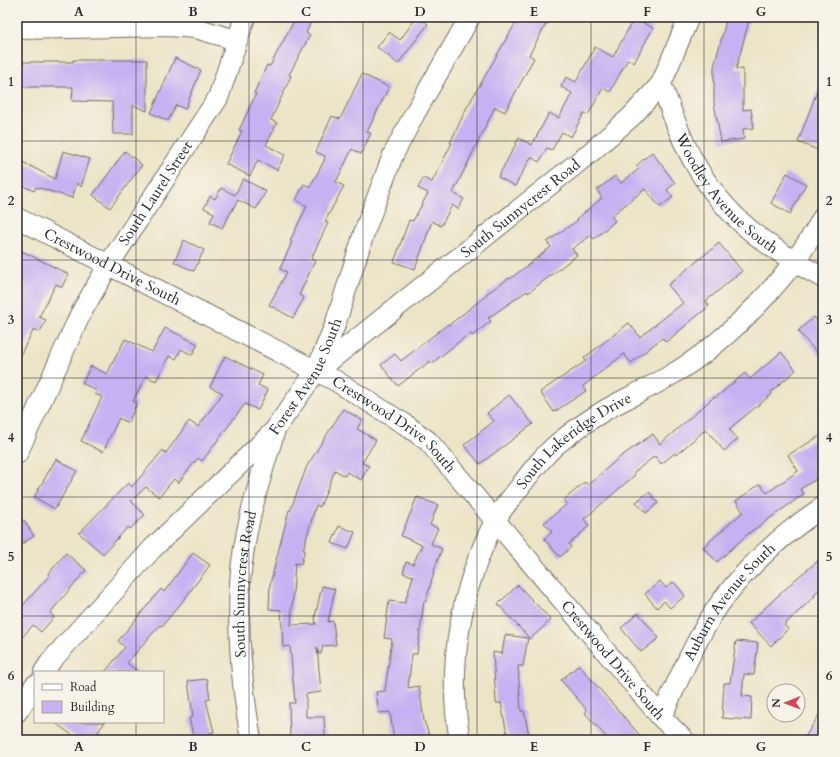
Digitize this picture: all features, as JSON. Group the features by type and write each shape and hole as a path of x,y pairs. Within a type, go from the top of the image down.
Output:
{"street":[{"name":"South Laurel Street","path":"17,454 81,313 109,264 218,98 236,40 245,17"},
{"name":"Forest Avenue South","path":"45,671 51,661 153,548 274,431 316,372 335,325 365,230 393,155 415,113 470,17"},
{"name":"South Sunnycrest Road","path":"316,372 592,152 632,116 661,84 689,17"},
{"path":"17,29 54,23 170,26 194,28 236,40"},
{"name":"Woodley Avenue South","path":"661,84 693,161 708,186 750,232 794,262 823,278"},
{"name":"South Lakeridge Drive","path":"460,740 455,692 456,656 459,628 478,562 496,520 537,464 556,445 606,409 671,375 722,340 752,310 794,262 815,232 823,217"},
{"name":"Crestwood Drive South","path":"17,218 336,381 400,421 428,441 661,717 684,740"},
{"name":"South Sunnycrest Road","path":"251,740 243,695 239,656 240,582 251,511 274,431"},
{"name":"Auburn Avenue South","path":"661,717 704,628 720,604 746,573 771,549 823,507"},
{"path":"17,712 34,686"}],"building":[{"path":"296,17 313,17 306,33 310,35 289,75 291,76 271,120 277,123 266,145 285,155 277,170 258,160 250,176 226,164 242,131 239,130 256,94 254,93 267,65 270,66"},
{"path":"417,17 428,24 398,64 377,47 389,32 400,40"},
{"path":"519,17 550,17 529,55 534,58 505,112 495,107 453,193 464,199 458,209 452,205 441,226 432,221 415,269 394,262 409,220 413,221 428,193 418,188 423,178 432,182 452,143 450,143 466,109"},
{"path":"727,17 750,17 736,69 743,69 743,110 751,109 754,128 743,129 744,139 721,142 714,103 714,67"},
{"path":"634,18 653,28 634,63 628,59 610,92 603,88 588,115 584,113 571,137 562,132 552,150 547,148 539,162 531,157 515,186 498,177 519,138 532,145 549,113 559,118 572,93 561,87 566,77 576,82 595,47 613,57"},
{"path":"175,58 201,70 185,109 176,105 168,121 151,113"},
{"path":"73,60 147,60 147,111 133,105 133,134 113,134 112,102 72,101 73,87 17,87 17,62 73,62"},
{"path":"362,74 389,87 367,132 371,133 361,154 352,149 336,182 344,186 325,221 328,223 311,259 315,261 299,295 304,298 293,318 269,305 287,272 280,269 292,242 290,241 307,206 296,200 304,184 310,187 324,161 325,156 316,152 332,116 340,119"},
{"path":"823,78 823,152 798,142"},
{"path":"63,151 90,159 81,187 77,183 72,198 36,187 34,191 17,183 17,159 55,179"},
{"path":"125,151 142,165 110,208 93,195"},
{"path":"652,152 675,183 667,190 673,197 660,207 645,189 611,216 615,221 594,239 591,235 572,249 577,255 528,293 527,291 488,318 491,321 472,336 470,333 431,364 430,361 398,386 381,365 395,354 401,361 448,324 449,325 487,295 486,294 509,278 510,279 551,247 547,242 578,220 577,219 602,198 597,190 615,176 621,183 639,169 636,166"},
{"path":"787,173 806,184 790,214 771,203"},
{"path":"243,179 266,191 256,209 238,200 222,228 210,222 214,213 204,208 210,196 215,199 221,188 235,195"},
{"path":"184,240 204,250 194,271 174,262"},
{"path":"719,243 742,271 706,301 709,306 666,342 662,338 631,363 624,354 583,386 586,391 554,412 540,392 586,361 584,358 629,323 640,337 683,303 668,285"},
{"path":"22,251 68,274 62,287 56,284 39,317 46,320 40,332 34,329 17,361 17,261"},
{"path":"814,317 823,327 823,360 798,331"},
{"path":"165,328 198,344 192,355 181,349 176,359 169,356 156,381 146,376 133,401 137,403 128,423 119,418 103,452 81,441 102,397 95,394 97,391 82,383 91,366 107,374 125,339 152,352"},
{"path":"781,352 796,370 771,392 772,394 729,429 738,439 724,451 706,429 676,455 675,453 661,464 655,456 633,473 635,475 584,519 589,526 569,544 571,547 560,557 544,539 552,532 544,523 567,504 564,500 585,482 588,485 620,457 653,434 660,444 714,397 715,398 745,373 750,379"},
{"path":"225,356 263,375 258,385 268,390 258,410 245,404 202,461 198,458 178,483 174,479 159,497 146,487 131,501 145,515 130,529 128,527 103,554 79,533 128,483 132,487 163,450 166,453 189,421 198,427 223,393 210,387"},
{"path":"509,395 533,424 480,464 464,445 494,421 487,413"},
{"path":"343,409 362,420 357,429 376,440 362,463 369,466 361,480 347,472 345,476 335,470 320,507 316,505 303,550 305,550 301,564 295,563 291,625 316,624 315,617 322,586 335,589 328,622 333,621 336,645 323,646 321,654 319,654 317,647 321,692 306,694 306,717 324,717 325,737 290,737 289,703 295,703 290,646 283,647 281,610 269,609 270,584 289,510 290,511 307,466"},
{"path":"823,434 823,475 800,489 804,494 749,533 717,562 703,547 743,512 736,501 760,484 767,493 798,471 788,455"},
{"path":"56,459 77,471 55,509 34,497"},
{"path":"649,492 658,503 646,513 636,502"},
{"path":"417,497 438,505 430,525 438,528 431,544 442,549 436,564 426,601 424,601 417,654 412,654 408,688 419,686 424,721 431,740 394,740 390,712 379,713 376,692 385,691 392,639 384,638 389,601 405,603 413,576 403,573 406,562 413,564 422,545 401,536"},
{"path":"24,520 34,536 17,547 17,525"},
{"path":"339,526 355,532 348,549 332,543"},
{"path":"66,553 86,570 50,613 54,617 41,632 33,625 17,643 17,612 49,576 48,574"},
{"path":"193,553 210,565 162,626 160,625 127,663 137,671 106,671 125,647 118,641 161,589 164,592"},
{"path":"823,557 823,586 814,594 815,596 784,625 788,629 771,646 749,623 798,577"},
{"path":"660,581 666,588 674,582 685,596 670,608 664,601 657,608 645,594"},
{"path":"518,585 551,620 530,639 498,604"},
{"path":"638,613 659,638 641,652 621,628"},
{"path":"505,635 528,638 523,666 518,666 521,711 524,711 530,740 508,740 501,703 496,703 493,652 502,654"},
{"path":"736,641 758,643 754,675 744,674 742,696 752,697 751,720 722,718 724,683 730,683"},
{"path":"579,665 644,740 609,740 585,713 587,710 561,680"},
{"path":"207,679 210,699 206,700 214,732 209,733 211,740 194,740 189,718 193,717 188,681"},
{"path":"823,709 823,740 803,740"},
{"path":"55,723 104,723 97,733 106,740 79,740"}]}
